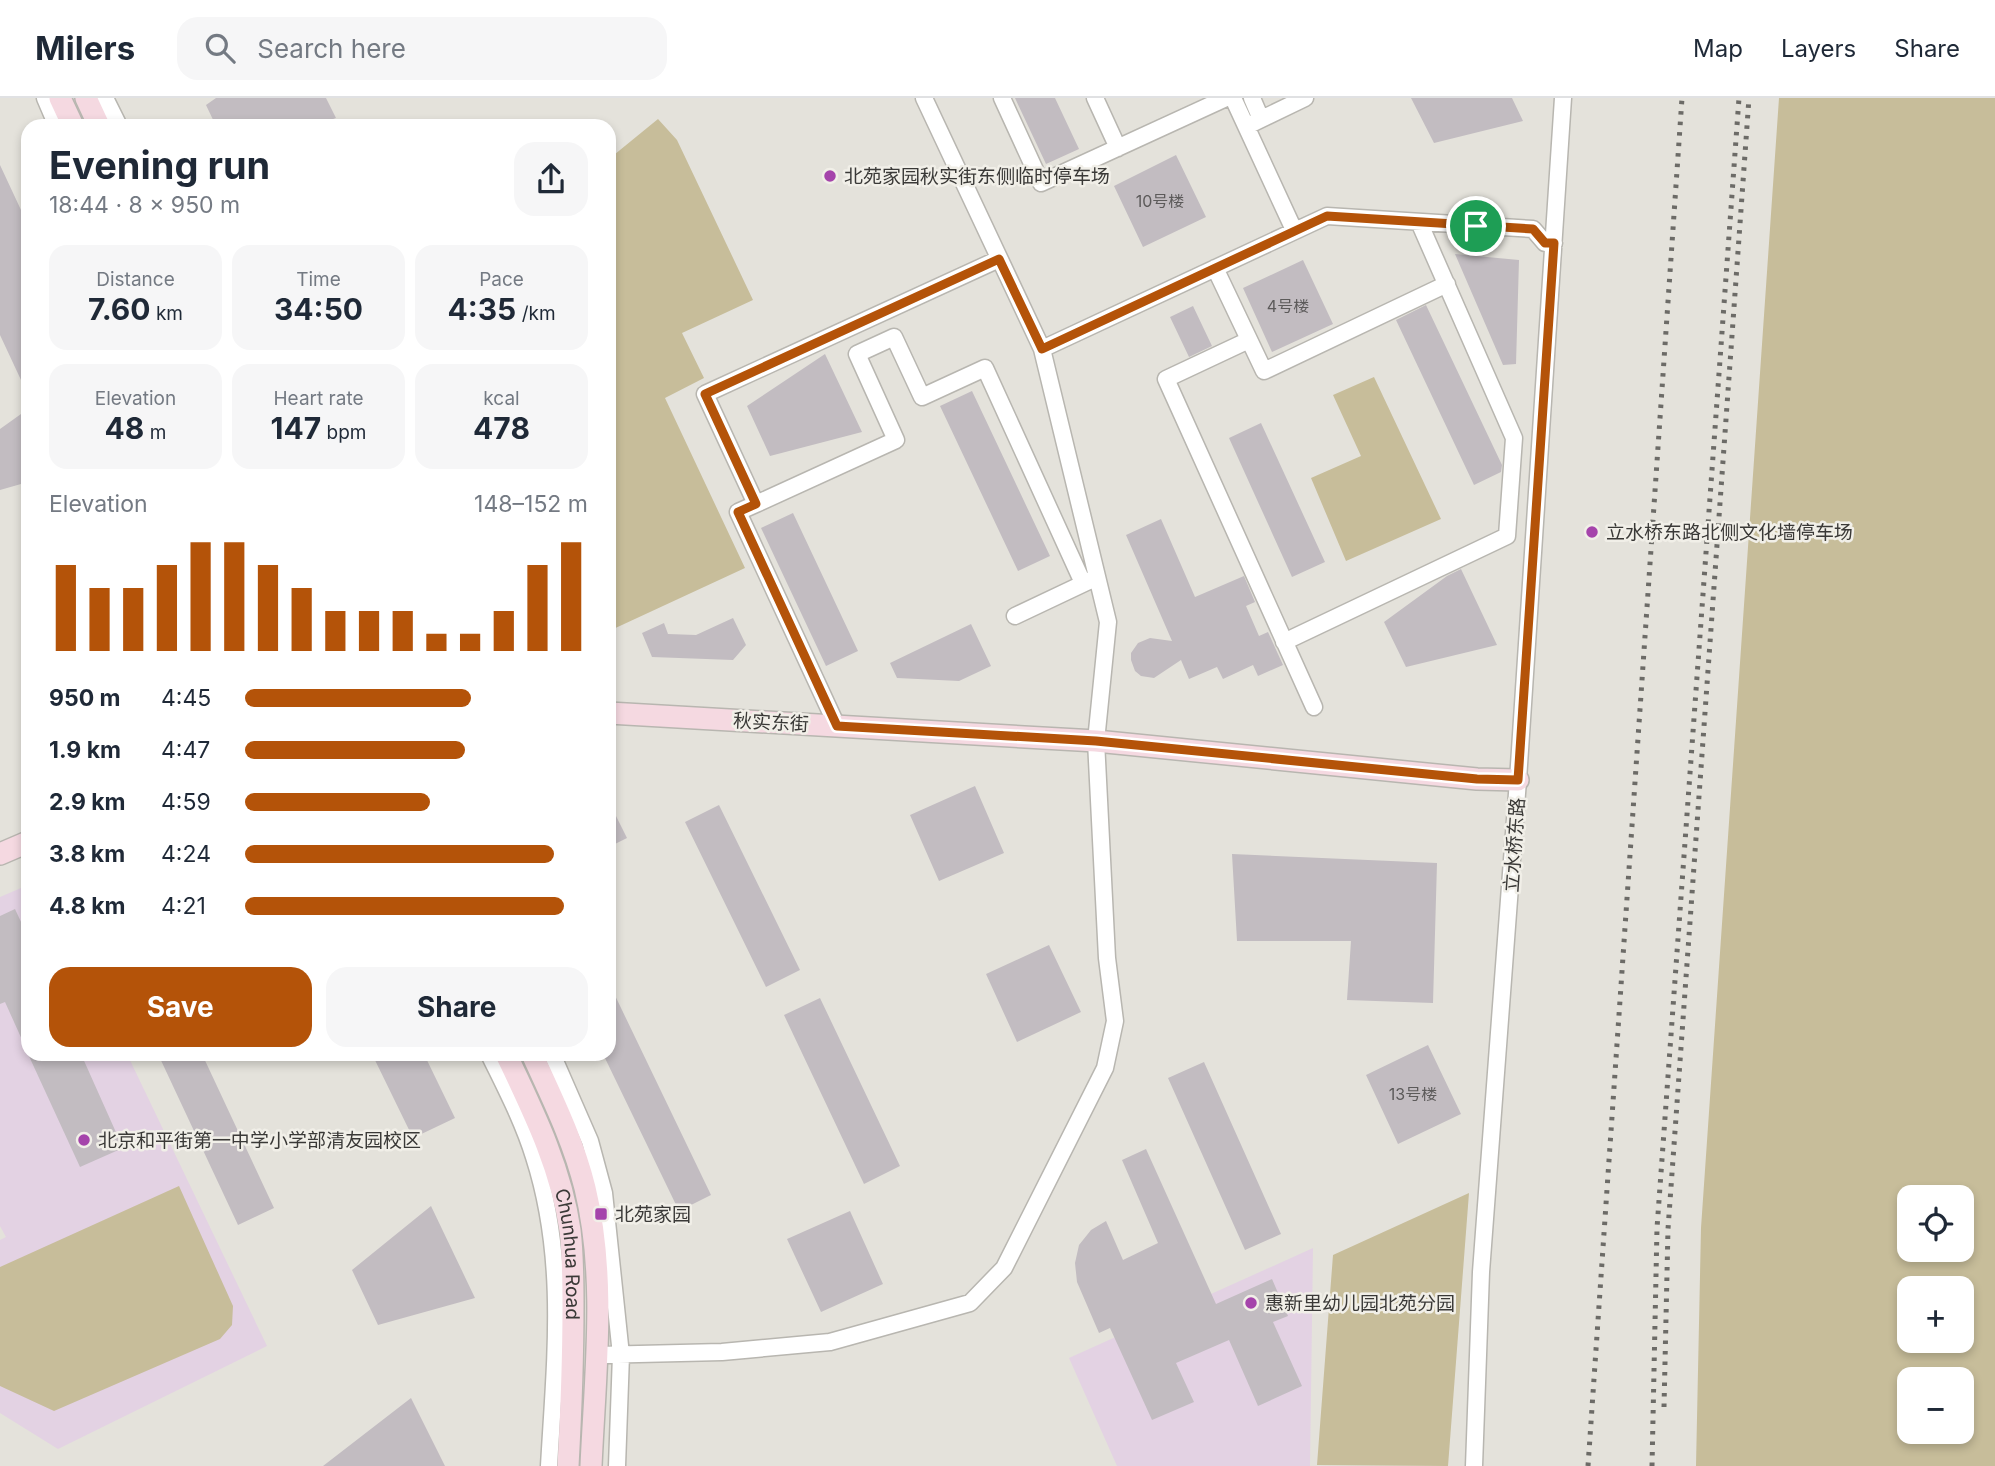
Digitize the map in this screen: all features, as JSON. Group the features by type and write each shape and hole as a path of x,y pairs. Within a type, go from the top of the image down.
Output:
{"street":[{"path":"45,98 54,119"},
{"path":"60,98 70,119"},
{"path":"86,98 96,119"},
{"path":"105,98 116,119"},
{"path":"924,98 1042,349 1090,580"},
{"path":"1002,98 1041,183 1226,98"},
{"path":"1095,98 1118,148"},
{"path":"1233,98 1254,123"},
{"path":"1252,98 1254,123 1294,230"},
{"path":"1254,123 1304,98"},
{"name":"立水桥东路","path":"1474,1466 1481,1272 1518,780 1563,98"},
{"path":"1042,349 1327,216 1533,229 1545,243 1554,243"},
{"path":"1284,642 1507,536 1514,438 1419,222"},
{"path":"756,504 705,394 999,259"},
{"path":"1215,268 1264,371 1447,284"},
{"path":"597,1354 722,1352 830,1342 970,1303 1004,1268 1105,1068 1115,1021 1107,958 1096,741 1108,622 1090,580 985,369 922,397 894,337 857,354 897,440 738,512 837,726"},
{"path":"1249,340 1166,379 1314,707"},
{"path":"1015,616 1090,580"},
{"name":"秋实东街","path":"616,713 1096,741 1477,779 1518,780"},
{"path":"0,854 21,845"},
{"path":"492,1061 523,1125 534,1157 547,1205 555,1253 558,1300 549,1466"},
{"name":"Chunhua Road","path":"509,1061 545,1137 570,1229 573,1337 568,1466"},
{"name":"Chunhua Road","path":"535,1061 565,1125 585,1188 596,1254 597,1354 591,1466"},
{"path":"555,1061 590,1141 604,1193 621,1355 617,1466"}],"shaded area":[{"path":"1779,98 1995,98 1995,1466 1696,1466 1701,1228"},
{"path":"658,119 677,140 753,300 682,333 704,378 665,398 745,568 616,628 616,153"},
{"path":"1374,377 1441,519 1346,561 1311,478 1361,456 1333,395"},
{"name":"北京和平街第一中学小学部清友园校区","path":"21,888 21,1061 130,1061 267,1346 58,1449 0,1413 0,1240 6,1237 0,1226 0,897"},
{"path":"179,1186 233,1306 232,1325 220,1339 54,1411 0,1386 0,1267"},
{"path":"1469,1193 1448,1466 1317,1465 1333,1255"},
{"name":"惠新里幼儿园北苑分园","path":"1313,1248 1310,1466 1117,1466 1069,1358"}],"building":[{"path":"216,98 326,98 336,118 213,119 206,105"},
{"path":"1015,98 1055,98 1079,149 1046,164"},
{"path":"1411,98 1512,98 1523,121 1434,143"},
{"path":"1176,155 1206,217 1143,247 1114,186"},
{"path":"0,165 21,210 21,380 0,335"},
{"path":"1455,254 1519,260 1516,364 1503,365"},
{"path":"1303,260 1333,324 1272,352 1243,288"},
{"path":"1426,305 1502,465 1501,472 1474,485 1396,320"},
{"path":"1193,306 1212,346 1189,357 1170,317"},
{"path":"825,354 862,432 770,456 747,406"},
{"path":"972,391 1050,556 1018,571 940,406"},
{"path":"21,414 21,484 0,490 0,429"},
{"path":"1261,423 1325,562 1292,577 1229,438"},
{"path":"793,513 858,651 826,666 761,528"},
{"path":"1161,519 1195,597 1244,576 1255,602 1246,606 1259,636 1268,632 1283,665 1258,676 1253,665 1223,679 1217,667 1189,679 1181,660 1154,678 1141,676 1135,671 1131,653 1138,643 1150,638 1172,641 1126,535"},
{"path":"1461,569 1497,645 1406,667 1384,622 1447,576"},
{"path":"733,618 746,645 733,660 652,657 642,633 664,623 668,634 696,635"},
{"path":"971,624 991,666 959,681 897,678 890,663"},
{"path":"975,786 1004,853 939,881 910,815"},
{"path":"719,805 800,970 766,987 685,822"},
{"path":"616,816 627,838 616,844"},
{"path":"1232,854 1437,863 1433,1003 1347,1000 1351,941 1237,941"},
{"path":"15,909 21,922 21,1037 5,1002 0,1004 0,916"},
{"path":"1049,945 1081,1012 1017,1042 986,974"},
{"path":"616,998 711,1195 679,1211 606,1061 616,1061"},
{"path":"820,998 900,1166 864,1184 784,1015"},
{"path":"1428,1045 1461,1114 1398,1144 1366,1075"},
{"path":"31,1061 84,1061 123,1148 80,1167"},
{"path":"161,1061 205,1061 274,1208 238,1225"},
{"path":"375,1061 427,1061 455,1118 413,1138"},
{"path":"1204,1062 1281,1234 1245,1250 1168,1078"},
{"path":"1146,1149 1216,1304 1272,1279 1288,1316 1273,1322 1302,1386 1258,1406 1229,1340 1176,1363 1194,1402 1152,1420 1110,1328 1099,1333 1077,1282 1075,1263 1079,1245 1091,1230 1106,1221 1123,1260 1158,1243 1122,1160"},
{"path":"431,1206 475,1298 378,1325 352,1270"},
{"path":"850,1211 883,1284 821,1312 787,1239"},
{"path":"411,1398 445,1466 323,1466"}],"railway":[{"path":"1588,1466 1682,98"},
{"path":"1652,1466 1657,1228 1739,98"},
{"path":"1664,1407 1668,1229 1749,98"}],"place":[{"name":"北苑家园秋实街东侧临时停车场","path":"830,176"},
{"name":"立水桥东路北侧文化墙停车场","path":"1592,532"},
{"name":"北京和平街第一中学小学部清友园校区","path":"84,1140"},
{"name":"北苑家园","path":"601,1214"},
{"name":"惠新里幼儿园北苑分园","path":"1251,1303"}],"route":[{"path":"1327,216 1476,226 1533,229 1545,243 1554,243 1518,780 1477,779 1096,741 837,726 738,512 756,504 705,394 999,259 1042,349 1327,216"}]}
